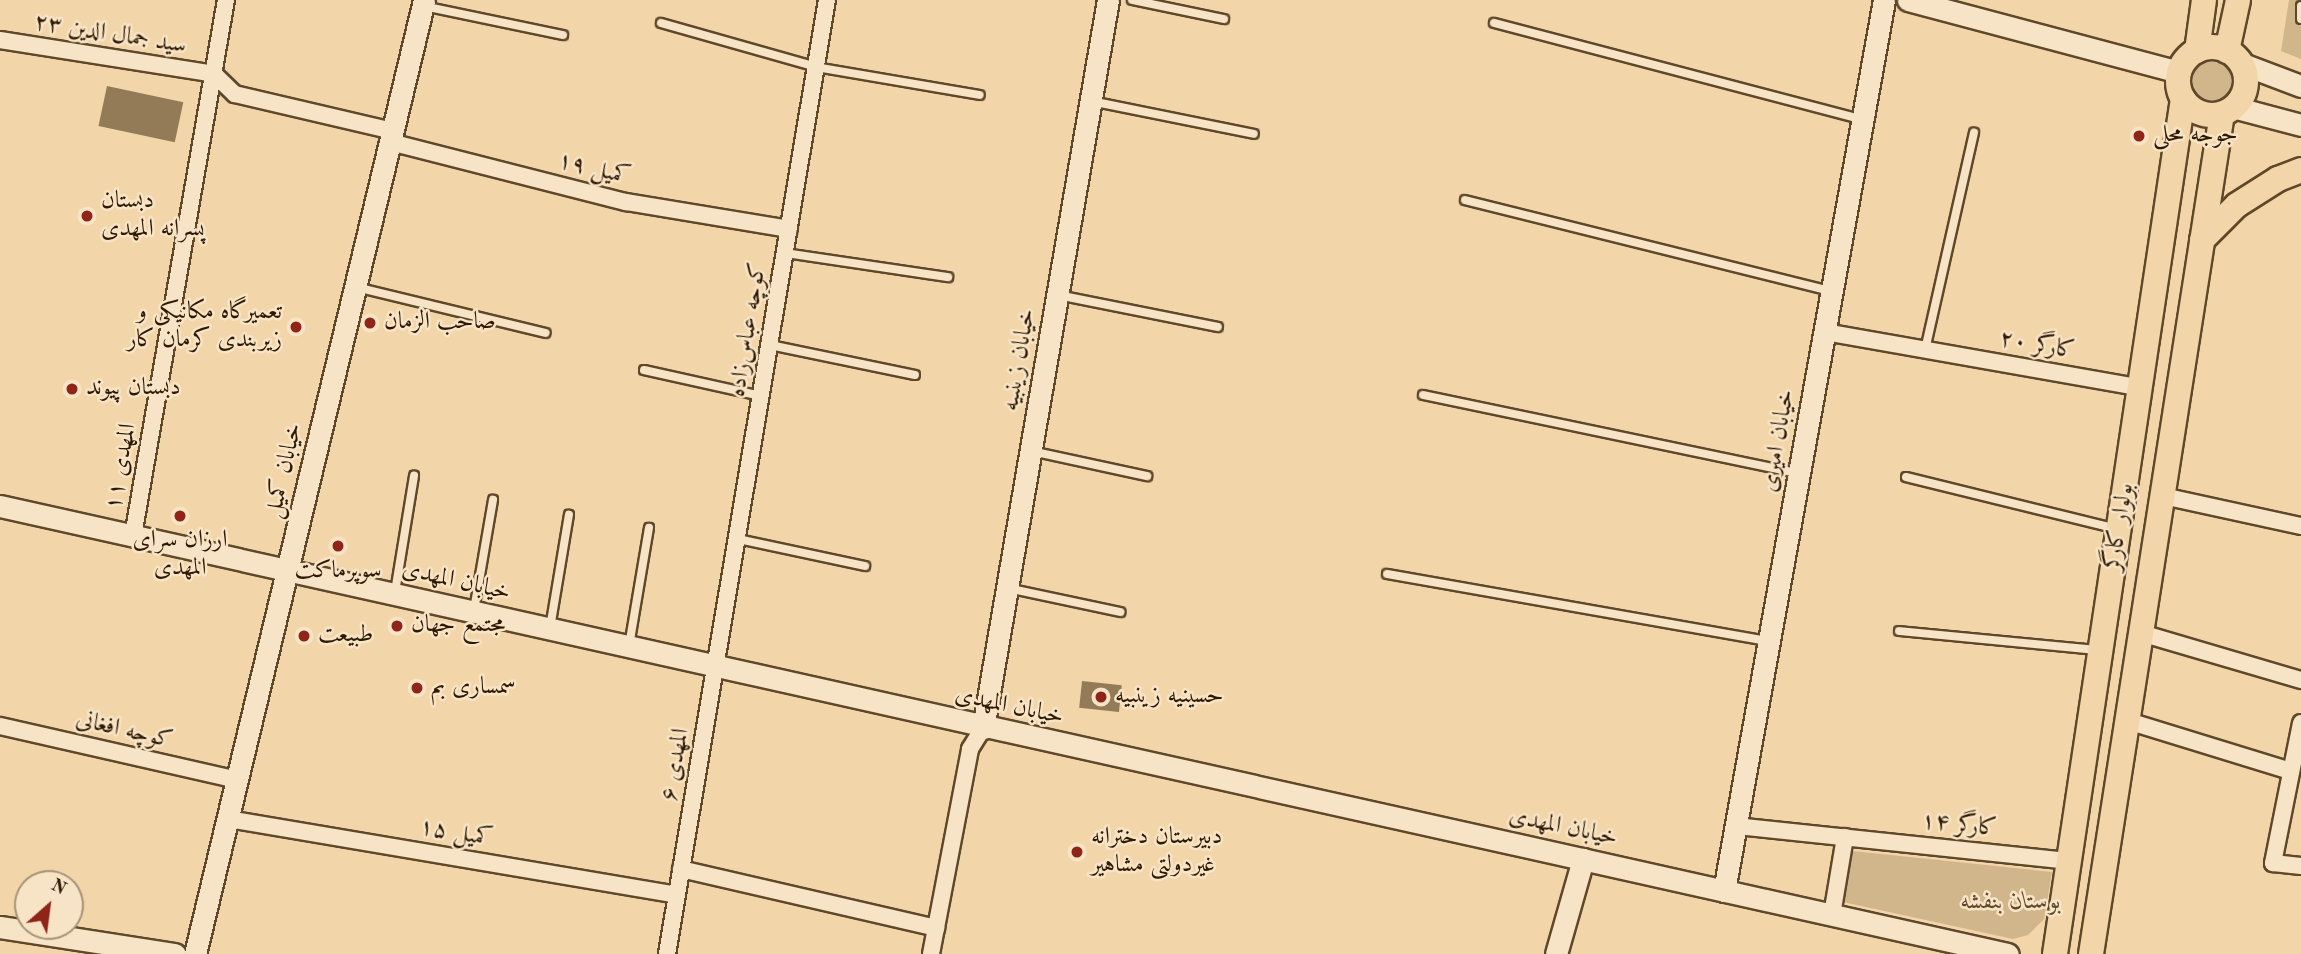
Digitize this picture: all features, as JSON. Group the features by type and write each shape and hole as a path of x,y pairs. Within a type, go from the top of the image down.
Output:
{"main road":[{"path":"2204,0 2197,51 2179,72 2183,100 2200,113 2228,111 2245,89 2233,57 2238,0"},
{"path":"2197,51 2214,48 2233,57"},
{"name":"بولوار کارگر","path":"2055,954 2183,100"},
{"name":"بولوار کارگر","path":"2091,954 2202,240 2228,111"},
{"path":"2202,240 2237,205 2278,178 2301,170"}],"street":[{"name":"المهدی ۱۱","path":"133,536 226,0"},
{"name":"کوچه عباس‌زاده","path":"716,668 827,0"},
{"name":"خیابان زینبیه","path":"983,728 1108,0"},
{"name":"خیابان امیری","path":"1724,891 1884,0"},
{"path":"1908,0 2179,72"},
{"name":"خیابان کمیل","path":"195,954 424,3"},
{"name":"سید جمال الدین ۲۳","path":"0,40 214,74"},
{"path":"2233,57 2301,86"},
{"name":"کمیل ۱۹","path":"214,74 235,94 626,202 789,229"},
{"path":"2301,103 2301,120"},
{"path":"2228,111 2301,125"},
{"name":"کارگر ۲۰","path":"1825,332 2141,388"},
{"path":"2163,496 2301,526"},
{"name":"خیابان المهدی","path":"0,506 983,728 2008,954"},
{"path":"2141,633 2301,680"},
{"name":"المهدی ۶","path":"667,954 716,668"},
{"path":"2128,721 2291,771"},
{"path":"2301,723 2273,863 2301,866"},
{"name":"کوچه افغانی","path":"0,726 237,780"},
{"path":"931,954 970,749 983,728"},
{"name":"کمیل ۱۵","path":"228,819 677,895"},
{"name":"کارگر ۱۴","path":"1736,826 2069,861"},
{"path":"1832,915 1845,837"},
{"path":"1556,954 1583,859"},
{"path":"681,869 936,928"},
{"path":"0,927 175,954"}],"lane":[{"path":"1132,0 1224,19"},
{"path":"424,3 563,35"},
{"path":"2301,6 2301,19"},
{"path":"661,23 816,67 980,95"},
{"path":"1494,23 1863,120"},
{"path":"1091,101 1254,134"},
{"path":"1925,350 1974,132"},
{"path":"1465,200 1832,292"},
{"path":"785,253 948,277"},
{"path":"356,287 547,333"},
{"path":"1058,295 1218,327"},
{"path":"770,345 915,375"},
{"path":"644,370 761,396"},
{"path":"1423,395 1800,473"},
{"path":"1031,451 1147,476"},
{"path":"394,595 414,477"},
{"path":"1906,477 2120,530"},
{"path":"473,613 493,500"},
{"path":"549,631 569,515"},
{"path":"629,649 649,527"},
{"path":"738,539 865,566"},
{"path":"1387,574 1769,642"},
{"path":"1007,588 1120,612"},
{"path":"1899,631 2101,650"}],"green space":[{"path":"2289,0 2301,0 2301,59 2281,51"},
{"path":"2212,61 2226,67 2232,81 2226,95 2212,101 2198,95 2192,81 2198,67"},
{"name":"بوستان بنفشه","path":"1852,851 2052,872 2044,919 2028,935 2013,939 1843,902"}],"building":[{"path":"107,86 183,102 175,142 98,126"},
{"name":"حسینیه زینبیه","path":"1082,681 1122,685 1119,712 1079,708"}],"place":[{"name":"جوجه محلی","path":"2139,136"},
{"name":"دبستان پسرانه المهدی","path":"87,216"},
{"name":"صاحب الزمان","path":"370,323"},
{"name":"تعمیرگاه مکانیکی و زیربندی کرمان کار","path":"296,327"},
{"name":"دبستان پیوند","path":"72,389"},
{"name":"ارزان سرای المهدی","path":"180,516"},
{"name":"سوپرماکت","path":"338,546"},
{"name":"مجتمع جهان","path":"397,626"},
{"name":"طبیعت","path":"304,636"},
{"name":"سمساری بم","path":"417,688"},
{"name":"حسینیه زینبیه","path":"1101,697"},
{"name":"دبیرستان دخترانه غیردولتی مشاهیر","path":"1077,852"}]}
